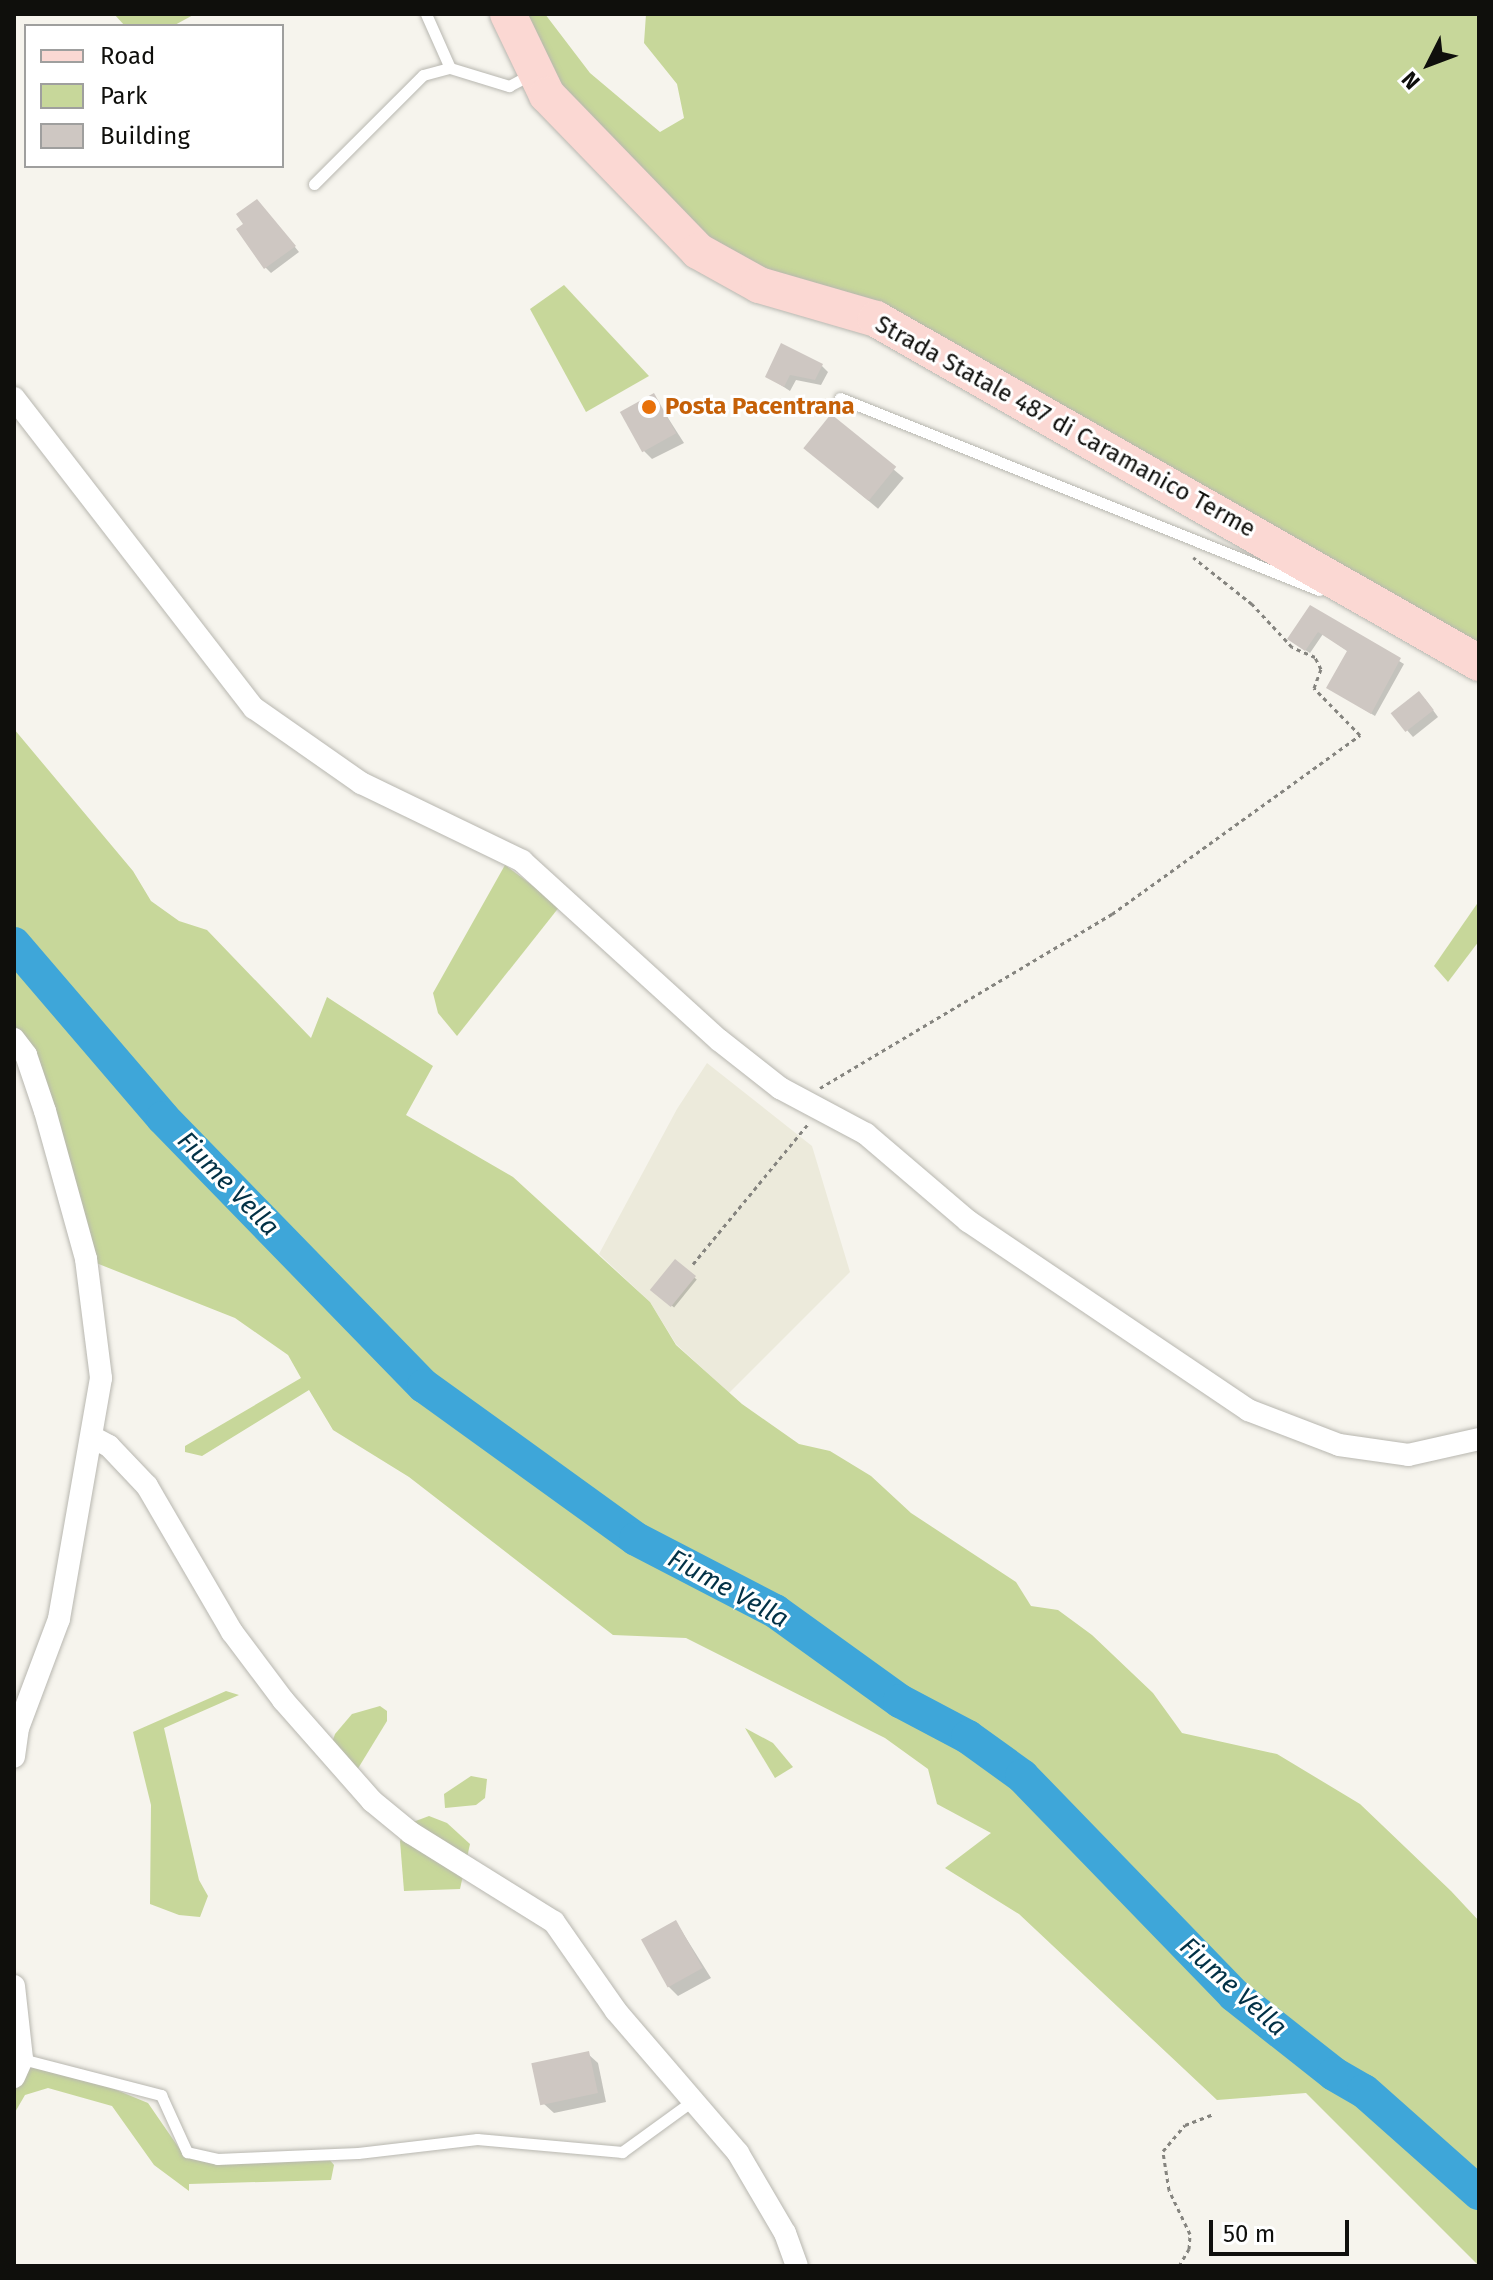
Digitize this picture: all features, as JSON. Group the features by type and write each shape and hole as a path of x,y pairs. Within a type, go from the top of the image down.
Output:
{"main road":[{"name":"Strada Statale 487 di Caramanico Terme","path":"508,14 547,95 601,156 698,251 731,273 876,319 1479,663"}],"street":[{"path":"14,398 254,708 361,783 522,861 719,1040 802,1099 866,1134 968,1221 1248,1410 1339,1445 1408,1455 1479,1439"},
{"path":"14,1039 26,1055 45,1111 86,1259 101,1378 94,1438 59,1619 18,1728 14,1757"},
{"path":"94,1438 109,1446 147,1486 232,1632 283,1700 372,1801 411,1833 554,1922 616,2011 695,2099 738,2153 785,2233 797,2266"},
{"path":"14,1986 18,2068"}],"lane":[{"path":"426,14 450,68"},
{"path":"314,184 423,75 450,68 509,86 535,72"},
{"path":"840,398 1321,591 1352,589"},
{"path":"18,2068 161,2095 187,2152 217,2159 358,2153 477,2139 622,2152 695,2099"}],"path":[{"path":"802,1099 1112,914 1360,735 1314,688 1321,669 1315,657 1292,647 1252,604 1168,531"},
{"path":"693,1264 770,1166 822,1110"},
{"path":"1179,2266 1189,2249 1190,2234 1169,2190 1163,2151 1185,2125 1213,2114"}],"shaded area":[{"path":"707,1063 812,1146 850,1272 729,1393 676,1344 650,1302 599,1254 677,1109"}],"green space":[{"path":"114,14 195,14 177,24 123,24"},
{"path":"508,14 545,14 590,73 660,132 684,118 677,84 644,43 646,14 1479,14 1479,663 966,366 759,285 601,156"},
{"path":"564,285 649,376 586,412 530,309"},
{"path":"14,729 133,871 151,901 179,921 207,930 311,1038 327,997 433,1066 406,1115 513,1177 650,1302 676,1345 742,1404 799,1444 830,1451 871,1476 911,1513 1016,1582 1031,1606 1058,1610 1092,1635 1153,1693 1182,1733 1277,1754 1360,1804 1451,1891 1479,1921 1479,2266 1306,2093 1217,2100 1019,1914 945,1868 991,1833 937,1804 928,1769 885,1738 686,1638 613,1635 409,1477 333,1430 309,1390 202,1456 185,1452 185,1446 301,1378 288,1355 235,1318 86,1259 14,1039"},
{"path":"505,865 560,906 457,1036 438,1013 433,993"},
{"path":"1479,901 1479,941 1448,982 1434,966"},
{"path":"226,1691 239,1695 164,1728 199,1880 208,1896 200,1917 179,1915 150,1904 151,1805 133,1732"},
{"path":"380,1706 387,1711 387,1721 354,1775 330,1748 335,1734 352,1714"},
{"path":"745,1728 773,1743 793,1767 775,1778"},
{"path":"471,1776 487,1779 485,1798 476,1805 445,1808 444,1794"},
{"path":"429,1816 447,1823 470,1844 460,1889 404,1891 400,1841 413,1822"},
{"path":"25,2064 80,2075 148,2103 179,2148 196,2159 329,2159 334,2165 331,2180 189,2184 189,2191 154,2165 112,2106 48,2088 25,2095 14,2114 14,2086"}],"building":[{"path":"257,199 296,246 264,269 236,229 243,224 236,214"},
{"path":"781,343 823,364 815,380 790,375 784,387 765,377"},
{"path":"654,393 676,433 642,452 620,412"},
{"path":"831,414 896,467 869,501 803,448"},
{"path":"1310,605 1401,658 1371,714 1326,688 1347,651 1318,632 1305,651 1287,639"},
{"path":"1419,691 1434,710 1405,732 1391,713"},
{"path":"675,1259 696,1276 671,1307 650,1290"},
{"path":"676,1920 703,1968 668,1987 641,1939"},
{"path":"589,2051 598,2093 540,2105 531,2063"}],"waterway":[{"name":"Fiume Vella","path":"14,944 163,1118 424,1386 636,1539 775,1611 900,1701 968,1737 1022,1776 1234,1995 1334,2074 1364,2091 1479,2193"}],"place":[{"name":"Posta Pacentrana","path":"649,407"}]}
